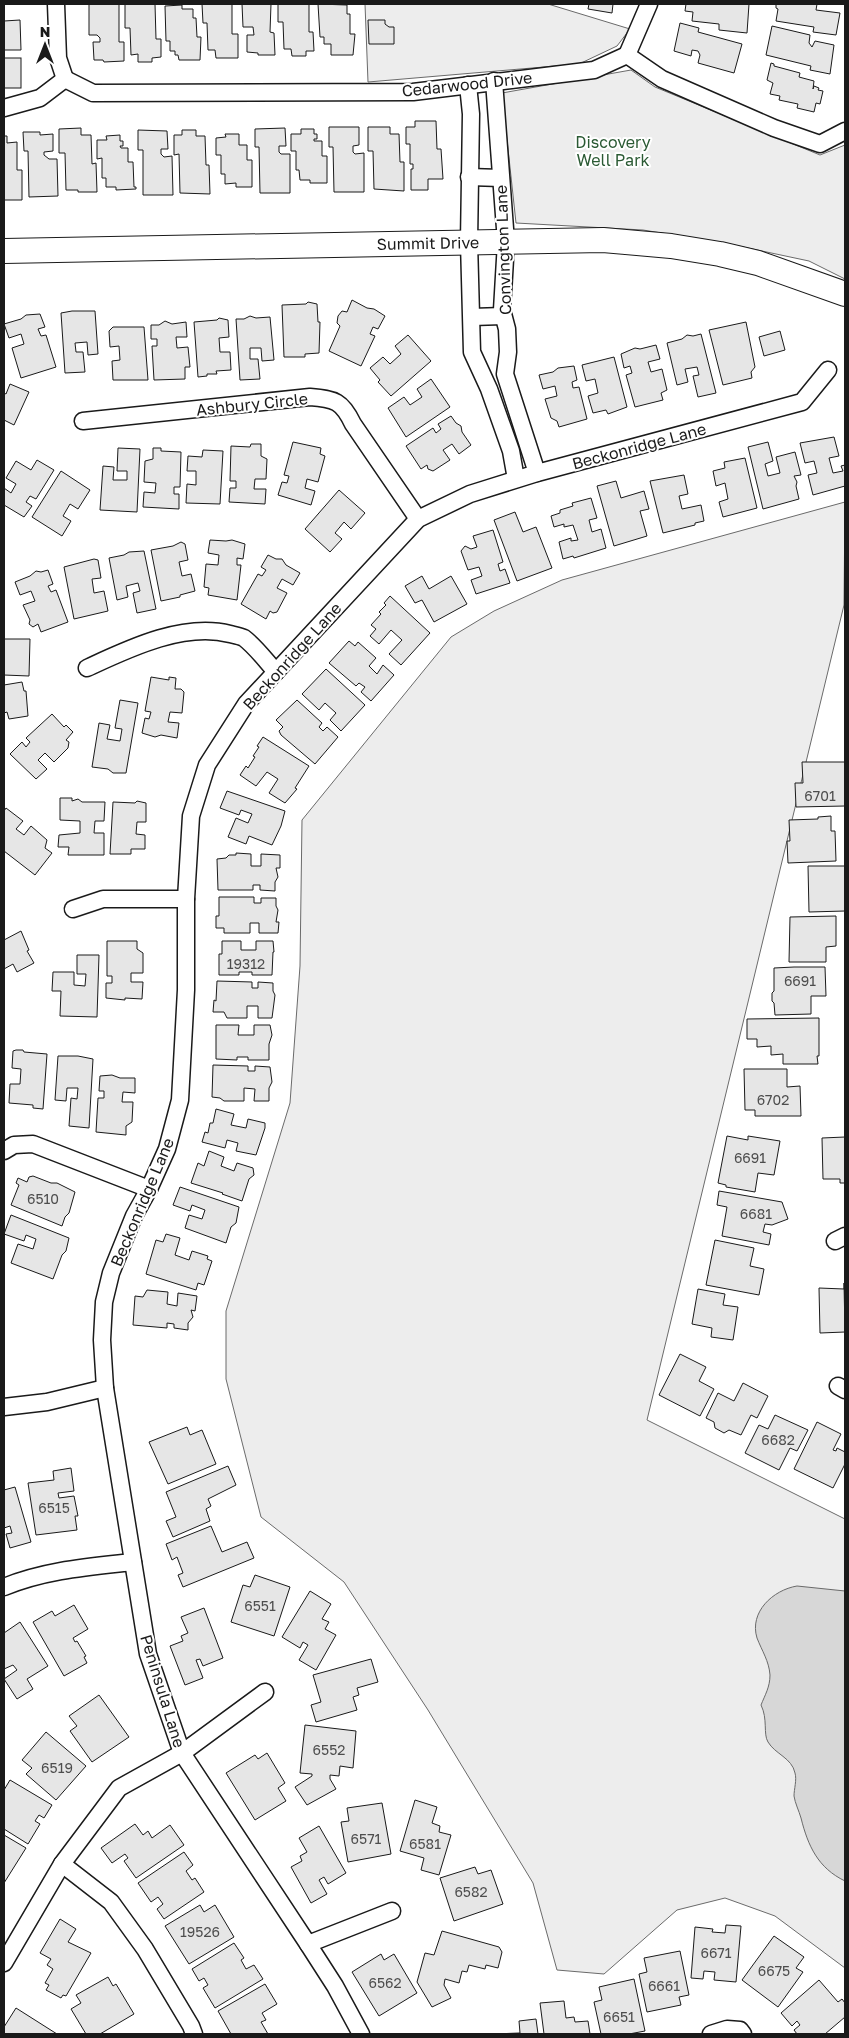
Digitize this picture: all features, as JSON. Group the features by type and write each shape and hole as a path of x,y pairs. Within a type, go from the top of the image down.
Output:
{"street":[{"path":"4,108 40,98 65,79 58,58 56,4"},
{"path":"650,4 628,54 662,79 792,135 820,144 845,131"},
{"name":"Cedarwood Drive","path":"65,79 93,94 413,92 594,70 628,54"},
{"name":"Convington Lane","path":"494,81 506,242 502,310 507,329 506,374 537,473"},
{"name":"Convington Lane","path":"468,85 471,133 469,242 472,352 479,365 511,451 516,480"},
{"path":"471,133 498,131"},
{"path":"469,178 501,178"},
{"name":"Summit Drive","path":"4,251 603,240 681,247 720,254 758,263 845,294"},
{"path":"472,317 503,316"},
{"path":"479,365 507,362"},
{"name":"Beckonridge Lane","path":"105,1388 102,1340 106,1295 111,1273 134,1216 150,1190 167,1149 180,1100 186,990 186,899 191,816 207,765 246,704 418,519 470,494 537,473 802,402 828,370"},
{"name":"Ashbury Circle","path":"83,421 310,397 337,401 346,409 353,424 418,519"},
{"path":"87,668 138,644 184,633 205,631 222,632 243,637 276,672"},
{"path":"73,909 103,898 186,899"},
{"path":"4,1151 14,1145 33,1144 150,1190"},
{"path":"4,1407 47,1402 105,1388"},
{"name":"Peninsula Lane","path":"105,1388 148,1654 182,1753 335,1986 361,2034"},
{"path":"4,1588 29,1577 74,1568 133,1562"},
{"path":"4,1962 62,1864 119,1788 182,1753 265,1692"},
{"path":"62,1864 111,1902 145,1949 194,2034"},
{"path":"308,1944 392,1912"},
{"path":"711,2034 727,2029 742,2032"}],"shaded area":[{"path":"365,4 548,4 630,29 617,46 579,64 368,82"},
{"name":"Discovery Well Park","path":"631,70 655,87 820,155 845,145 845,279 809,261 729,244 643,230 516,223 502,93"},
{"path":"845,502 844,605 647,1420 845,1519 845,1968 775,1916 725,1898 677,1910 604,1974 557,1970 533,1883 428,1710 344,1582 261,1517 226,1379 226,1311 290,1103 300,966 302,820 451,637 494,611 562,580"},
{"path":"797,1586 845,1591 845,1881 821,1863 811,1847 795,1799 795,1773 787,1760 768,1742 761,1705 768,1687 770,1675 767,1661 757,1638 756,1619 765,1604 772,1597 788,1588"}],"building":[{"path":"89,4 119,4 119,42 124,42 124,61 104,62 103,60 94,60 93,42 100,42 100,38 97,35 89,35"},
{"path":"125,4 155,4 156,39 161,39 161,57 152,58 152,62 138,62 138,54 131,55 130,28 125,28"},
{"path":"202,4 232,4 232,34 238,34 238,58 216,58 215,50 208,50 207,23 203,23"},
{"path":"242,4 271,4 270,32 274,33 275,55 258,55 258,53 247,52 247,35 254,35 253,27 243,27"},
{"path":"278,4 309,4 309,32 313,32 314,51 306,51 306,56 292,56 291,49 284,49 283,22 278,22"},
{"path":"318,4 347,5 347,14 350,14 350,34 355,34 353,55 331,55 331,44 324,44 324,37 320,37"},
{"path":"589,4 613,4 612,13 588,9"},
{"path":"686,4 749,4 747,33 719,30 719,24 692,21 693,12 685,11"},
{"path":"776,4 817,4 816,10 840,13 836,35 813,32 814,27 776,21 778,9"},
{"path":"182,5 182,9 193,9 193,18 196,18 197,37 201,37 200,60 179,60 178,55 175,55 175,51 170,51 170,41 166,41 165,6"},
{"path":"20,20 21,50 4,50 4,21"},
{"path":"368,20 385,20 385,24 389,27 394,27 394,44 369,44"},
{"path":"680,23 699,28 698,32 742,44 734,73 698,63 700,55 698,51 692,50 691,56 674,51"},
{"path":"772,26 810,35 809,43 812,47 815,41 834,45 830,74 810,70 811,66 766,55"},
{"path":"4,58 21,58 21,88 4,88"},
{"path":"771,63 774,66 800,73 799,77 814,81 813,89 814,86 819,88 818,90 823,91 820,104 816,103 814,112 797,108 798,104 779,100 780,96 770,94 773,83 767,80"},
{"path":"415,121 436,121 437,149 441,149 443,179 428,179 428,190 411,190 411,169 413,169 413,164 410,164 410,144 406,144 406,127 415,127"},
{"path":"329,127 359,127 359,145 353,146 353,152 355,154 364,153 364,192 334,192 333,147 329,147"},
{"path":"368,127 390,127 390,134 399,134 400,162 404,162 404,191 374,189 373,151 368,151"},
{"path":"81,128 81,135 91,135 92,164 96,163 97,192 66,190 65,153 59,153 59,129"},
{"path":"285,128 286,146 279,146 279,152 281,154 290,154 290,193 260,193 259,147 255,147 255,129"},
{"path":"301,129 314,129 317,139 314,139 314,141 322,141 322,156 327,156 327,183 310,183 310,180 300,180 299,170 296,170 296,151 291,151 291,134 301,134"},
{"path":"138,130 167,131 168,149 161,149 161,154 164,157 172,156 173,195 143,195 143,150 138,150"},
{"path":"182,130 196,130 196,136 205,136 210,194 180,193 179,154 174,155 174,135 182,135"},
{"path":"23,132 40,132 40,135 53,134 53,151 44,152 44,155 49,159 57,159 58,196 29,197 28,151 24,151"},
{"path":"225,134 239,134 239,145 247,145 247,160 252,160 252,187 236,187 236,183 225,184 225,174 221,174 221,155 216,155 216,138 226,137"},
{"path":"120,135 120,141 123,141 123,146 120,146 121,148 128,148 128,162 133,162 134,187 136,189 116,190 116,187 106,187 106,178 102,178 102,158 97,159 97,140 107,140 106,136"},
{"path":"4,136 7,136 7,143 17,142 17,170 22,170 22,200 4,200"},
{"path":"352,300 385,316 378,329 373,327 370,334 375,336 361,366 329,351 340,326 337,323 338,316 342,311 347,312"},
{"path":"308,302 317,304 318,322 320,322 319,353 305,354 305,357 284,357 282,305 306,304"},
{"path":"95,311 98,354 88,355 87,342 75,343 76,352 83,352 85,372 65,373 61,313"},
{"path":"40,314 45,327 38,329 41,336 46,335 56,367 21,378 12,348 24,344 21,334 9,338 4,324 21,319 26,315"},
{"path":"250,316 256,318 270,317 274,360 262,361 261,348 250,348 250,359 258,359 260,379 240,380 236,319 244,319"},
{"path":"219,318 228,320 229,337 219,338 220,352 230,352 231,370 216,371 217,374 207,374 207,376 198,377 194,322 217,320"},
{"path":"165,321 172,324 186,322 187,337 176,337 177,348 188,347 190,367 185,367 185,379 154,380 152,346 157,346 157,339 151,339 151,325 159,325"},
{"path":"746,322 755,367 751,372 752,378 723,385 709,330"},
{"path":"113,327 144,327 148,380 113,380 112,361 120,360 119,346 110,347 109,331"},
{"path":"780,331 785,350 764,356 759,337"},
{"path":"701,334 716,393 698,397 693,376 699,375 697,367 685,369 688,382 677,385 667,343 682,339 687,335"},
{"path":"408,335 431,361 391,396 378,382 380,380 370,368 383,357 390,364 401,354 395,346"},
{"path":"656,345 660,359 648,362 651,372 662,369 667,390 661,393 663,400 635,407 626,375 632,373 630,366 624,368 621,354 635,348 640,349"},
{"path":"614,357 627,407 608,414 606,410 593,413 588,396 598,393 595,379 586,381 582,365"},
{"path":"574,366 577,380 572,382 573,388 579,387 587,419 559,427 557,421 551,418 545,399 557,396 555,386 543,389 539,375 553,372 558,368"},
{"path":"431,379 450,407 406,437 388,408 404,397 410,405 422,397 417,389"},
{"path":"10,384 29,392 14,425 4,420 4,393 6,394"},
{"path":"451,416 461,426 462,432 471,445 459,454 452,444 443,450 450,460 433,471 428,469 427,465 421,469 406,446 433,428 436,433 441,429 438,424"},
{"path":"834,437 839,456 829,458 833,473 843,471 841,466 845,465 845,486 813,495 808,475 817,473 814,461 805,463 800,443"},
{"path":"293,442 321,448 320,454 325,456 318,482 307,479 305,488 315,491 311,505 278,495 282,482 287,483 289,476 284,475"},
{"path":"768,442 773,461 765,464 768,476 780,473 776,457 795,452 801,475 794,476 797,482 799,499 763,509 748,447"},
{"path":"251,444 261,444 261,456 267,459 266,479 255,479 254,489 266,489 265,504 229,502 230,488 236,488 236,481 230,481 231,446 250,447"},
{"path":"118,448 140,449 137,512 100,510 103,466 114,467 113,480 127,480 127,471 117,471"},
{"path":"153,448 161,448 161,451 181,452 180,487 174,487 174,494 179,494 179,509 143,507 144,492 155,493 156,483 144,482 145,461 153,459"},
{"path":"203,450 223,451 220,504 186,503 187,484 196,485 196,471 187,471 188,456 202,457"},
{"path":"745,458 757,508 723,517 719,502 728,499 725,483 716,486 713,471 725,468 724,462"},
{"path":"37,460 54,470 36,499 30,496 26,502 32,506 24,517 4,505 4,488 11,493 16,484 6,478 16,461 31,470"},
{"path":"61,471 90,490 78,509 70,504 63,516 71,521 62,536 32,517"},
{"path":"684,475 688,494 679,496 682,509 701,505 704,521 663,533 650,481"},
{"path":"616,481 621,498 644,491 649,509 640,511 647,536 614,546 597,486"},
{"path":"339,490 365,513 351,529 344,522 335,533 342,539 330,552 305,529"},
{"path":"591,498 597,518 589,520 592,532 601,529 606,548 574,558 573,556 563,559 559,542 571,538 571,541 578,540 573,525 564,527 564,524 554,527 551,516 560,513 560,510 573,506 572,503"},
{"path":"515,512 523,532 536,527 552,568 517,581 494,520"},
{"path":"493,530 503,562 498,564 500,571 505,569 510,583 476,594 471,580 482,576 479,567 468,570 461,551 465,546 471,549 477,547 473,536"},
{"path":"210,540 232,540 245,544 243,559 237,558 237,565 241,565 237,600 208,595 209,588 204,587 206,564 218,565 219,555 208,553"},
{"path":"181,542 185,544 188,560 179,562 182,576 191,574 195,591 180,595 180,597 161,601 151,550 173,546"},
{"path":"144,551 156,609 137,613 133,593 140,591 138,583 126,586 128,597 117,600 109,558 129,552"},
{"path":"268,555 276,559 282,559 286,565 300,573 293,585 282,579 277,588 287,593 277,612 273,613 270,611 266,619 241,604 258,574 262,576 266,570 261,567"},
{"path":"94,559 98,560 101,578 92,579 94,593 104,591 108,611 74,619 64,567"},
{"path":"48,570 53,584 48,586 51,592 56,590 68,622 41,632 38,624 33,627 29,624 30,620 23,605 35,601 31,591 20,595 15,582 30,576 36,571"},
{"path":"422,576 429,589 451,576 467,604 434,622 422,600 415,603 405,586"},
{"path":"390,596 430,633 401,665 389,654 402,640 391,630 379,644 370,636 376,629 371,625 381,614 379,612 386,605 384,603"},
{"path":"4,639 30,639 29,676 4,675"},
{"path":"349,641 355,646 358,642 376,658 369,666 377,674 383,665 394,675 371,701 361,692 365,687 359,683 356,686 329,663"},
{"path":"326,669 365,705 341,731 330,720 336,713 325,703 319,710 302,694"},
{"path":"151,677 169,680 169,677 176,678 175,689 181,689 184,692 182,713 170,712 168,722 179,723 177,738 161,735 155,737 142,733 145,718 149,719 151,712 145,711"},
{"path":"22,682 24,691 26,691 28,716 9,719 7,712 4,713 4,685"},
{"path":"120,700 138,703 126,773 113,773 108,769 92,767 99,723 110,725 107,739 120,741 122,729 115,728"},
{"path":"297,700 322,723 319,727 323,731 327,727 338,737 315,764 281,735 279,731 283,727 276,720"},
{"path":"52,714 64,727 66,725 73,732 66,740 69,742 68,748 54,762 45,753 38,760 47,769 36,779 10,754 22,742 26,747 30,742 26,738"},
{"path":"263,737 309,766 295,788 297,789 285,803 269,793 278,779 267,772 256,786 240,775 246,766 248,768 255,757 253,756 259,747 257,746"},
{"path":"802,762 845,762 845,806 796,807 795,783 803,783"},
{"path":"227,791 285,811 281,826 272,845 249,836 246,844 228,837 236,818 248,823 252,814 241,810 239,815 220,808"},
{"path":"60,798 72,798 72,801 78,799 82,802 105,802 104,821 95,821 94,833 104,833 104,855 68,855 69,847 58,847 59,835 80,833 80,821 60,820"},
{"path":"137,801 146,803 146,822 137,822 136,834 145,835 145,849 131,849 131,854 110,854 113,802 135,803"},
{"path":"6,808 23,821 16,829 24,835 31,826 47,840 45,848 52,853 35,875 4,851 4,811"},
{"path":"831,816 831,831 835,831 836,861 788,863 787,841 790,841 789,820 818,819 818,817"},
{"path":"236,853 251,854 251,866 261,866 261,854 280,855 280,868 276,868 278,877 275,882 275,891 260,890 260,885 253,885 253,890 218,890 217,859 236,855"},
{"path":"808,866 845,866 845,911 809,912"},
{"path":"219,897 254,897 254,903 261,903 261,898 276,898 278,910 276,922 279,922 278,933 259,933 259,923 250,923 250,933 224,933 224,928 216,928 216,916 219,916"},
{"path":"836,916 836,946 826,947 826,962 789,962 790,917"},
{"path":"21,931 29,950 27,951 34,963 17,972 13,964 4,969 4,940"},
{"path":"107,941 137,941 137,949 143,953 143,973 131,973 131,982 143,982 142,999 106,998 106,983 112,983 112,976 107,976"},
{"path":"222,941 241,941 241,950 256,950 256,941 273,941 272,975 252,975 252,972 239,972 239,975 219,975 219,954 222,954"},
{"path":"77,955 99,955 97,1017 60,1016 61,991 52,991 53,972 74,972 74,985 85,986 86,974 77,974"},
{"path":"825,967 826,996 811,996 811,1014 775,1015 774,1003 772,1001 774,968"},
{"path":"217,981 252,982 252,988 258,988 258,982 273,983 275,995 272,1018 258,1018 258,1006 247,1006 247,1018 227,1018 224,1012 213,1012 214,1000 216,1001"},
{"path":"819,1018 818,1064 783,1064 783,1054 771,1055 771,1046 757,1047 757,1039 747,1039 747,1019"},
{"path":"216,1025 239,1025 238,1035 254,1035 254,1025 270,1025 272,1035 269,1044 269,1060 248,1060 248,1057 237,1057 237,1060 216,1059"},
{"path":"13,1051 47,1054 43,1109 33,1108 33,1105 9,1103 10,1084 20,1084 21,1069 12,1068"},
{"path":"58,1056 78,1056 93,1059 89,1128 69,1126 71,1098 77,1099 78,1088 67,1088 66,1101 55,1100"},
{"path":"213,1065 248,1066 248,1071 255,1071 255,1066 270,1067 272,1082 269,1088 269,1101 254,1101 255,1089 244,1088 244,1101 224,1101 220,1098 212,1097"},
{"path":"744,1069 787,1069 787,1087 800,1086 801,1116 755,1116 755,1110 745,1110"},
{"path":"112,1075 120,1078 135,1078 135,1093 123,1092 122,1102 133,1102 132,1122 126,1126 126,1135 96,1132 98,1098 104,1098 104,1091 99,1091 100,1076"},
{"path":"216,1109 234,1114 231,1125 246,1128 248,1119 265,1123 256,1155 236,1151 238,1143 227,1140 225,1148 202,1142 205,1132 208,1133 210,1123 213,1123"},
{"path":"727,1136 748,1140 748,1136 780,1141 774,1175 758,1173 755,1192 726,1187 726,1185 718,1183"},
{"path":"845,1137 845,1183 840,1183 840,1179 823,1179 822,1138"},
{"path":"209,1151 224,1157 221,1166 234,1171 237,1163 253,1168 254,1175 249,1179 242,1201 191,1183 198,1163 204,1166"},
{"path":"33,1176 51,1183 57,1183 75,1192 69,1213 65,1217 62,1226 11,1205 19,1185 16,1183 18,1178 27,1182 29,1177"},
{"path":"180,1187 239,1207 236,1223 231,1227 226,1243 185,1228 189,1215 202,1219 205,1210 192,1205 190,1211 173,1205"},
{"path":"719,1191 782,1202 788,1219 772,1225 765,1224 763,1232 771,1234 769,1245 722,1236 727,1207 717,1205"},
{"path":"11,1215 69,1238 66,1251 62,1255 53,1279 11,1263 18,1244 33,1249 36,1239 26,1235 24,1241 4,1234"},
{"path":"166,1234 180,1238 175,1255 189,1260 192,1251 208,1256 207,1259 212,1261 204,1285 198,1283 196,1290 146,1274 156,1240 163,1242"},
{"path":"715,1240 754,1248 750,1266 764,1269 759,1295 706,1285"},
{"path":"844,1283 845,1332 820,1333 819,1288 844,1289"},
{"path":"698,1289 725,1294 723,1305 738,1307 733,1340 711,1337 712,1328 692,1324"},
{"path":"147,1290 168,1292 167,1304 177,1306 178,1293 197,1296 195,1311 191,1310 193,1317 188,1323 188,1330 174,1328 174,1324 167,1323 167,1328 133,1325 135,1296 143,1297"},
{"path":"680,1354 706,1367 699,1381 714,1389 700,1416 659,1395"},
{"path":"743,1383 768,1396 757,1418 751,1415 741,1435 729,1430 724,1433 715,1428 714,1422 706,1418 718,1393 734,1401"},
{"path":"775,1415 808,1430 797,1451 790,1448 779,1470 745,1453 759,1425 768,1429"},
{"path":"817,1422 841,1434 833,1450 836,1451 837,1448 845,1452 845,1464 833,1488 794,1469"},
{"path":"187,1427 190,1435 202,1430 216,1464 168,1484 149,1442"},
{"path":"228,1466 236,1485 208,1499 211,1506 206,1509 210,1521 173,1537 166,1521 176,1517 166,1492"},
{"path":"71,1468 74,1491 58,1493 59,1498 74,1496 78,1516 75,1516 77,1530 36,1535 28,1483 54,1480 53,1471"},
{"path":"15,1487 31,1542 10,1548 6,1534 12,1533 10,1526 4,1528 4,1490"},
{"path":"211,1526 222,1552 247,1542 254,1558 183,1587 178,1575 183,1573 177,1557 172,1560 166,1544"},
{"path":"255,1575 290,1587 274,1636 231,1622 243,1585 250,1587"},
{"path":"310,1591 331,1604 322,1619 329,1622 325,1629 336,1635 316,1670 299,1660 308,1645 303,1642 300,1648 282,1637"},
{"path":"74,1605 88,1629 73,1638 86,1656 84,1657 87,1663 64,1676 33,1622 52,1611 55,1616"},
{"path":"204,1608 223,1658 203,1666 200,1659 196,1660 203,1678 185,1685 170,1646 183,1641 181,1636 188,1633 181,1617"},
{"path":"20,1622 48,1666 27,1679 33,1689 17,1699 4,1679 17,1670 13,1665 4,1669 4,1633"},
{"path":"371,1659 378,1682 357,1688 359,1695 353,1697 357,1710 316,1722 311,1705 321,1702 313,1675"},
{"path":"99,1695 129,1737 92,1762 70,1731 77,1726 69,1716"},
{"path":"305,1725 356,1731 353,1768 340,1766 339,1776 330,1775 330,1779 336,1789 307,1805 295,1787 312,1776 312,1774 300,1773"},
{"path":"46,1732 86,1766 56,1800 26,1774 32,1768 22,1760"},
{"path":"267,1753 285,1783 278,1788 286,1801 255,1820 226,1773 255,1755 258,1759"},
{"path":"10,1780 52,1805 44,1818 39,1815 35,1821 40,1824 28,1844 4,1829 4,1790"},
{"path":"415,1800 437,1807 432,1823 440,1826 439,1832 451,1835 439,1875 421,1870 424,1858 400,1851"},
{"path":"382,1803 391,1854 348,1862 341,1822 349,1821 347,1808"},
{"path":"135,1824 143,1835 148,1831 152,1838 170,1825 184,1845 136,1878 124,1861 128,1858 125,1854 112,1863 101,1848"},
{"path":"319,1826 346,1873 328,1884 324,1877 319,1880 327,1894 311,1903 291,1867 302,1861 300,1856 307,1852 299,1838"},
{"path":"4,1835 26,1848 4,1883"},
{"path":"184,1852 193,1865 186,1871 192,1880 195,1878 204,1892 164,1919 157,1909 163,1904 158,1897 151,1902 138,1883"},
{"path":"475,1867 478,1874 491,1870 503,1904 454,1921 440,1878"},
{"path":"200,1905 204,1912 215,1905 234,1937 189,1964 165,1926"},
{"path":"60,1919 76,1929 68,1942 91,1953 66,1996 63,1995 61,1998 46,1990 49,1985 45,1983 53,1969 47,1965 51,1959 40,1953"},
{"path":"726,1925 741,1926 736,1982 714,1980 715,1972 704,1971 703,1979 691,1978 695,1927 713,1929 712,1932 725,1933"},
{"path":"442,1931 499,1947 502,1952 498,1968 486,1965 485,1969 469,1965 467,1972 462,1971 459,1983 445,1979 444,1985 451,1998 432,2007 417,1982 425,1953 434,1955"},
{"path":"774,1936 804,1957 796,1968 803,1972 778,2007 742,1980"},
{"path":"234,1943 244,1958 241,1960 246,1969 254,1965 263,1979 215,2008 203,1988 208,1985 204,1978 199,1981 192,1969"},
{"path":"680,1951 689,1995 679,1997 681,2005 647,2012 639,1974 647,1972 644,1958"},
{"path":"381,1954 384,1960 394,1954 417,1993 379,2016 352,1972"},
{"path":"108,1977 113,1986 116,1984 134,2014 100,2034 86,2034 71,2009 81,2003 76,1995"},
{"path":"634,1979 645,2031 629,2034 601,2034 594,2002 602,2000 599,1987"},
{"path":"819,1980 838,2002 842,1999 845,2003 845,2017 825,2034 797,2034 794,2030 800,2025 797,2021 792,2026 781,2013"},
{"path":"265,1984 277,2004 262,2013 266,2020 261,2022 268,2034 231,2034 218,2011"},
{"path":"564,2001 566,2018 574,2017 575,2022 588,2021 590,2034 544,2034 540,2003"},
{"path":"16,2008 57,2034 4,2034 4,2027"},
{"path":"536,2019 538,2034 493,2034 520,2033 519,2021"}]}
